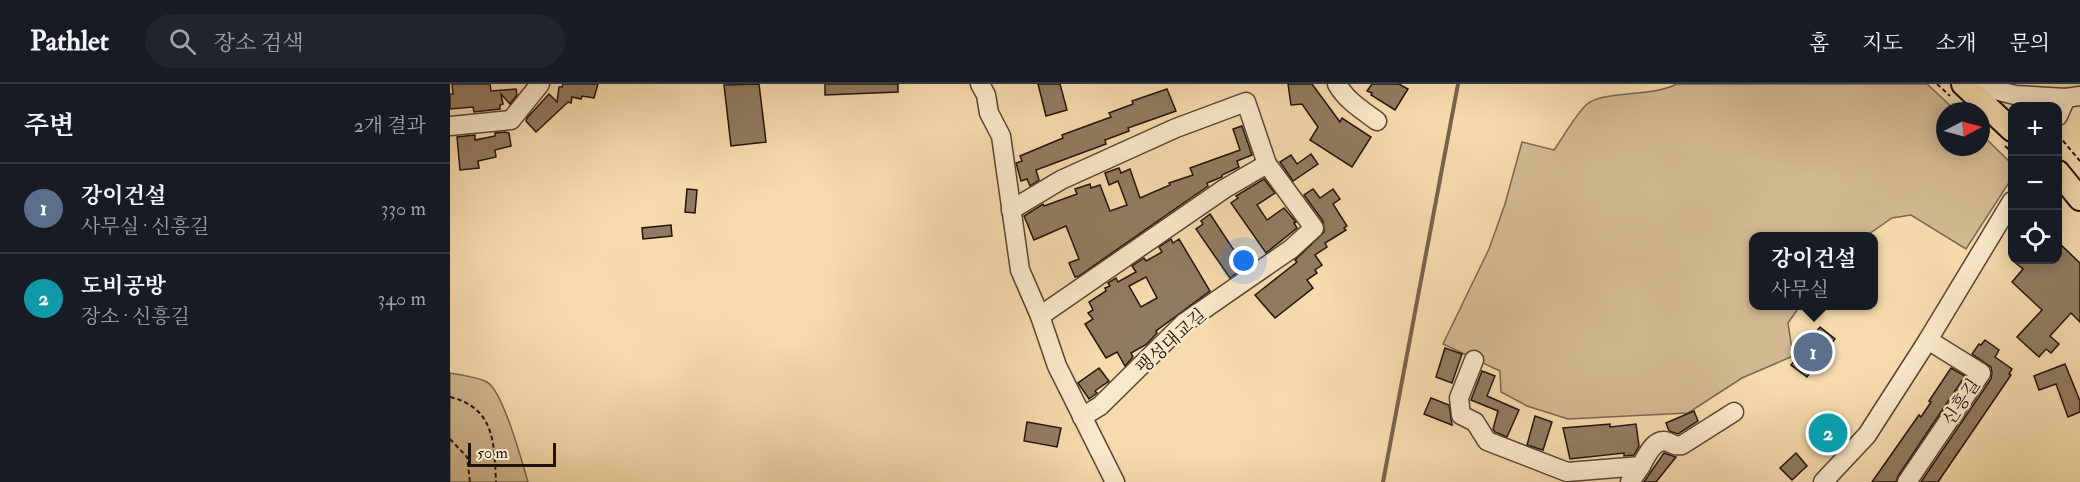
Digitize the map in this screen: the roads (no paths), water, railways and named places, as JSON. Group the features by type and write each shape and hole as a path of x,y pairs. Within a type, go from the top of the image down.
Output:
{"main road":[{"path":"1963,84 2008,125"},
{"path":"2062,177 2080,199"}],"street":[{"path":"450,126 511,120 540,84"},
{"path":"980,84 986,94 989,113 1001,136 1020,270 1040,316 1057,366 1115,482"},
{"path":"1337,84 1356,106 1377,121"},
{"path":"1971,84 2014,95 2073,97"},
{"path":"2062,111 2073,97"},
{"name":"팽성대교길","path":"1011,210 1061,180 1176,128 1245,102 1267,164 1314,228 1291,249 1184,323 1100,406 1082,417"},
{"path":"1040,316 1224,189 1267,164"},
{"path":"1823,482 1867,435 2008,209"},
{"name":"신흥길","path":"1907,482 1981,373 1928,340"},
{"path":"1474,360 1459,398 1461,415 1475,422 1487,441 1567,472 1595,476 1641,466"},
{"path":"1630,482 1651,449 1658,443 1665,441 1675,446 1682,445 1734,412"}],"waterway":[{"path":"1383,482 1458,84"}],"place":[{"name":"강이건설","path":"1813,352"},
{"name":"도비공방","path":"1828,433"}]}
